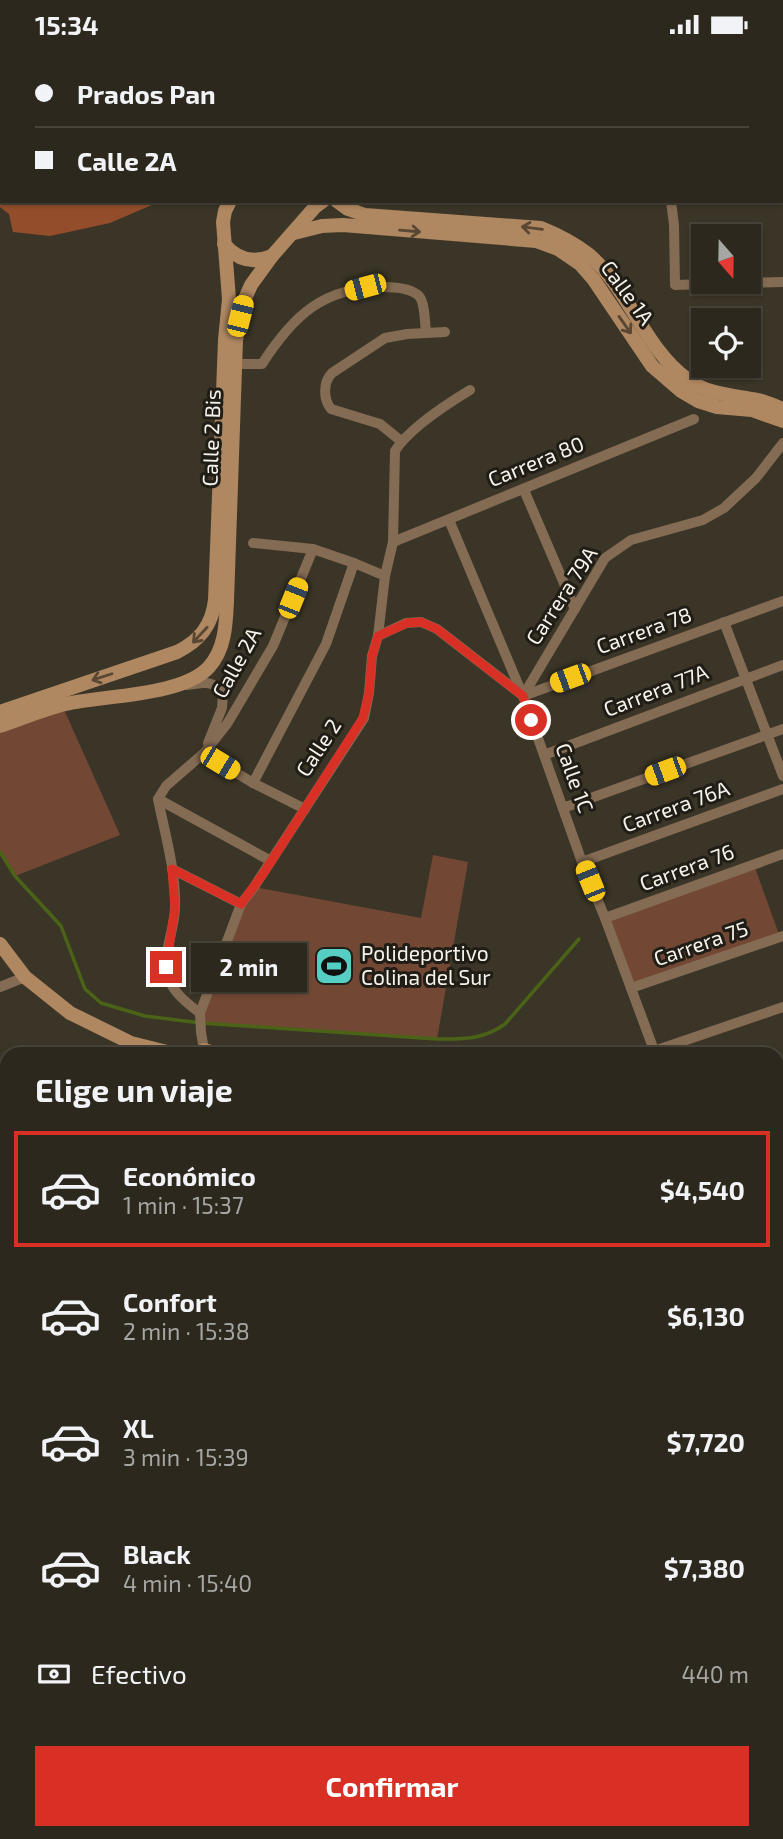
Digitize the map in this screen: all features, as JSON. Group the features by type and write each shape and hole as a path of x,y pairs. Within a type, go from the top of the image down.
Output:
{"street":[{"name":"Calle 2 Bis","path":"0,712 177,652 197,640 210,622 215,600 229,299 223,222 229,203"},
{"name":"Calle 2 Bis","path":"179,686 208,668 219,652 224,635 236,340 244,301 251,285 272,255 320,203"},
{"name":"Calle 1A","path":"340,203 365,215 541,228 563,238 588,255 604,271 664,359 687,379 721,401 783,421"},
{"name":"Calle 1A","path":"671,203 675,285 783,282"},
{"name":"Calle 1A","path":"294,233 322,226 343,225 536,241 558,249 580,264 594,280 652,366 681,391 698,401 760,400 783,409"},
{"path":"224,244 245,260 264,259 272,255"},
{"path":"236,364 262,364 281,336 313,306 331,296 365,287 397,287 417,294 422,302 426,333"},
{"path":"445,332 384,338 327,378 327,404 331,409 380,425 401,441 470,390"},
{"name":"Carrera 80","path":"393,543 694,419"},
{"name":"Calle 2","path":"206,1047 201,1032 200,1013 241,904 363,718 369,693 372,656 378,636 385,576 393,543 395,451 401,441"},
{"name":"Carrera 79A","path":"523,696 605,558 631,540 703,520 724,508 756,478 783,443"},
{"path":"524,490 575,609"},
{"name":"Calle 1C","path":"449,520 523,696 652,1047"},
{"path":"253,543 313,549 385,576"},
{"name":"Calle 2A","path":"158,799 166,786 204,753 227,724 273,646 313,549"},
{"name":"Calle 2","path":"253,783 326,645 354,563"},
{"name":"Carrera 78","path":"523,696 783,601"},
{"path":"378,636 407,623 421,622 437,629 523,696"},
{"path":"724,622 783,776"},
{"name":"Carrera 77A","path":"544,755 783,665"},
{"name":"Calle 2A","path":"179,686 210,682 223,693 222,708 204,753"},
{"path":"0,726 62,705 179,686"},
{"path":"563,808 783,729"},
{"path":"204,753 253,783 305,809"},
{"name":"Carrera 76A","path":"582,862 783,789"},
{"path":"158,799 271,861"},
{"path":"158,799 172,869 175,908 166,967 174,989 200,1013"},
{"name":"Carrera 76","path":"605,918 783,854"},
{"path":"172,869 241,904"},
{"name":"Carrera 75","path":"631,988 783,936"},
{"path":"0,944 25,977 70,1013 131,1043 147,1047"},
{"path":"0,987 25,977"},
{"path":"668,1047 783,1007"}],"shaded area":[{"path":"0,203 156,203 110,223 50,236 13,232 9,214 0,207"},
{"path":"62,705 120,835 15,876 0,852 0,726"},
{"name":"Polideportivo Colina del Sur","path":"433,855 468,862 437,1039 201,1023 241,904 254,887 421,918"},
{"path":"754,865 780,937 631,988 605,918"}],"waterway":[{"path":"0,852 15,876 61,926 85,989 101,1003 145,1016 201,1023 437,1039 472,1037 489,1033 505,1024 579,939"}],"place":[{"name":"Polideportivo Colina del Sur","path":"334,966"}],"route":[{"path":"166,967 175,908 172,869 241,904 363,718 369,693 372,656 378,636 407,623 421,622 437,629 523,696 531,720"}]}
